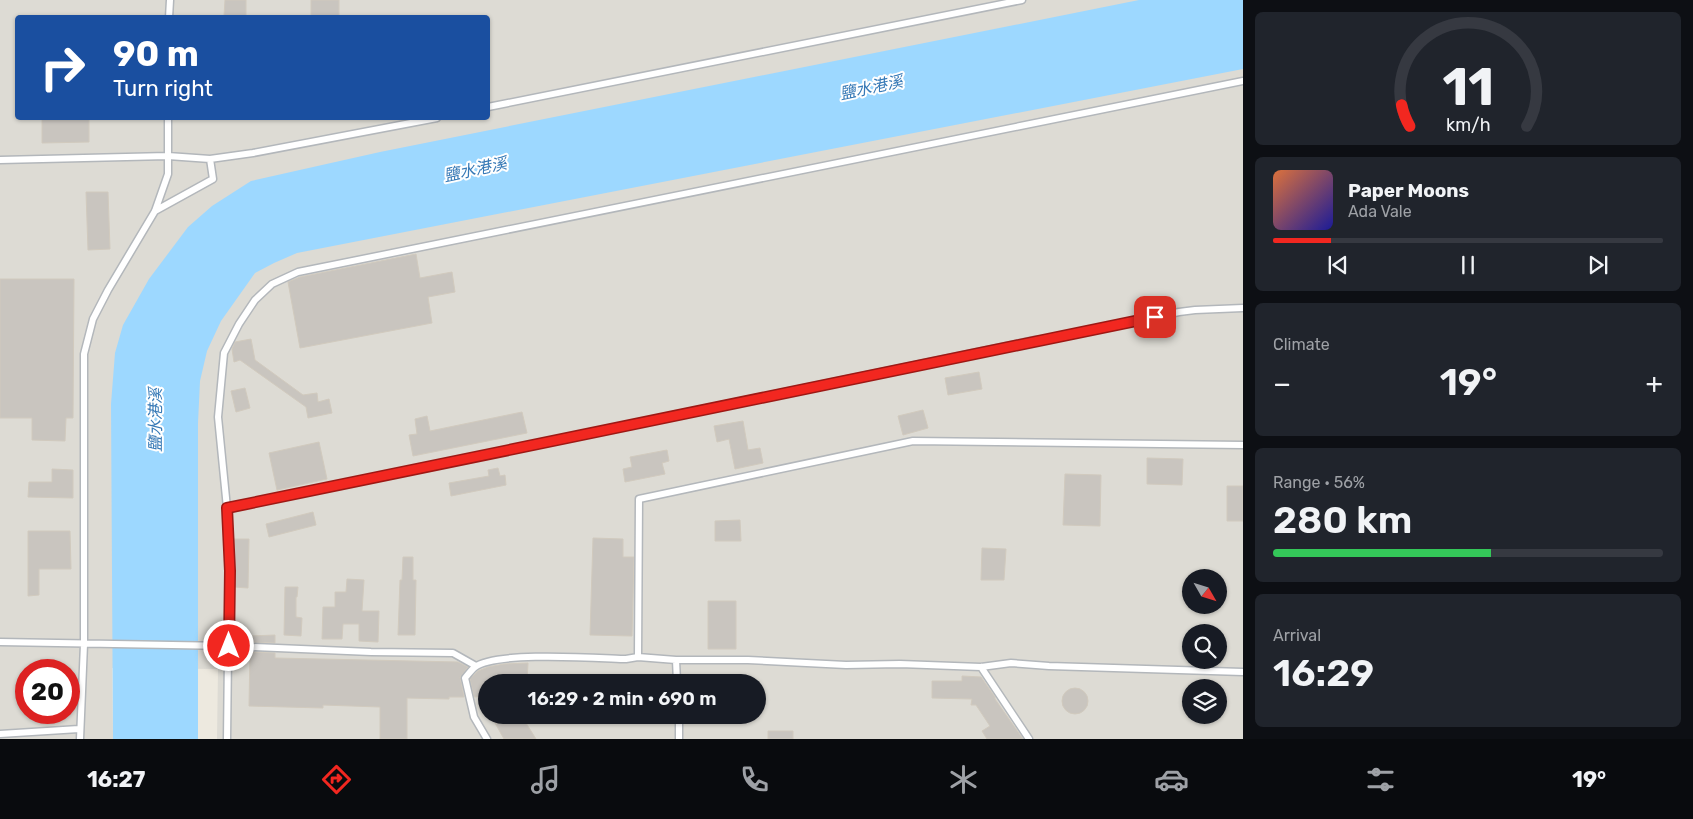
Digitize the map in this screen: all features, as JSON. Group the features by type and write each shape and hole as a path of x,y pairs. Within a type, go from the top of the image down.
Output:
{"lane":[{"path":"169,15 170,0"},
{"path":"490,107 1022,0"},
{"path":"227,739 230,571 227,508 218,418 224,353 239,324 256,300 272,284 298,272 1243,81"},
{"path":"80,739 84,644 84,354 93,319 155,211 168,174 168,120"},
{"path":"0,160 168,156 210,159 262,152 427,120"},
{"path":"155,211 213,179 210,159"},
{"path":"227,508 1035,340 1062,337 1179,312 1243,308"},
{"path":"638,657 639,499 913,441 1243,445"},
{"path":"0,642 229,646 371,652 453,653 476,666"},
{"path":"487,739 474,717 465,678 476,666 496,660 542,656 626,659 638,657 676,660 748,660 846,665 900,664 981,667 1011,663 1059,667 1243,672"},
{"path":"676,660 677,674"},
{"path":"981,667 1029,739"},
{"path":"679,724 679,739"},
{"path":"0,734 79,729"}],"shaded area":[{"path":"0,0 1243,0 1243,739 217,739 218,669 112,668 113,739 0,739"}],"water":[{"name":"鹽水港溪","path":"1139,0 1243,0 1243,69 297,253 255,273 221,321 207,351 200,381 198,423 198,739 113,739 111,404 115,353 123,325 149,279 188,227 212,206 251,181 380,152"}],"building":[{"path":"225,0 246,0 246,15 224,15"},
{"path":"311,0 339,0 339,15 311,15"},
{"path":"42,120 89,120 89,142 42,143"},
{"path":"86,192 108,192 110,249 88,250"},
{"path":"416,254 420,278 452,272 455,292 428,297 432,323 300,348 288,282 300,277"},
{"path":"0,279 74,279 73,418 66,418 65,441 32,440 32,418 0,418"},
{"path":"251,339 255,360 303,395 317,393 318,402 329,399 332,413 308,418 306,407 240,360 234,362 232,349 235,342"},
{"path":"979,372 982,389 948,395 945,378"},
{"path":"245,388 250,408 236,412 231,391"},
{"path":"923,410 928,428 903,435 898,416"},
{"path":"522,412 527,433 413,456 409,435 417,434 415,419 427,416 430,431"},
{"path":"743,421 748,450 760,448 763,463 735,469 729,439 717,442 714,426"},
{"path":"319,442 327,479 277,490 269,453"},
{"path":"667,450 669,461 662,463 665,474 625,482 623,469 632,467 630,457"},
{"path":"1147,458 1183,459 1182,485 1147,484"},
{"path":"498,468 500,476 505,475 506,485 451,496 449,483 489,476 488,470"},
{"path":"52,469 73,470 73,498 28,497 29,482 52,482"},
{"path":"1065,474 1101,475 1100,526 1063,525"},
{"path":"1227,486 1243,486 1243,521 1227,521"},
{"path":"313,512 316,525 269,537 266,524"},
{"path":"740,520 741,541 715,541 715,521"},
{"path":"28,531 70,531 71,569 39,569 39,595 28,596"},
{"path":"593,538 623,539 623,557 634,557 632,636 590,635"},
{"path":"234,539 249,539 248,588 234,587"},
{"path":"982,548 1006,549 1004,580 981,580"},
{"path":"403,557 413,557 413,580 416,580 415,635 398,635 400,580 402,580"},
{"path":"347,579 364,580 362,611 379,611 378,642 359,641 359,624 343,624 342,639 322,639 323,607 335,607 335,592 346,592"},
{"path":"285,587 298,587 296,617 302,618 301,636 284,635"},
{"path":"708,601 736,601 736,649 708,649"},
{"path":"275,635 275,643 250,642 250,636"},
{"path":"250,652 275,653 275,658 458,662 468,667 460,677 464,697 449,697 449,699 407,698 407,739 380,739 380,707 323,705 323,708 249,706"},
{"path":"528,663 527,674 478,674 478,697 474,697 470,679 478,671 504,664"},
{"path":"962,676 981,677 1023,739 987,739 982,731 990,726 976,705 971,705 972,699 932,698 932,681 962,681"},
{"path":"1075,688 1084,692 1088,701 1084,710 1075,714 1066,710 1062,701 1066,692"},
{"path":"496,724 527,724 536,739 504,739"},
{"path":"768,731 793,731 793,739 768,739"}],"route":[{"path":"229,646 230,571 227,508 1035,340 1062,337 1155,317"}]}
